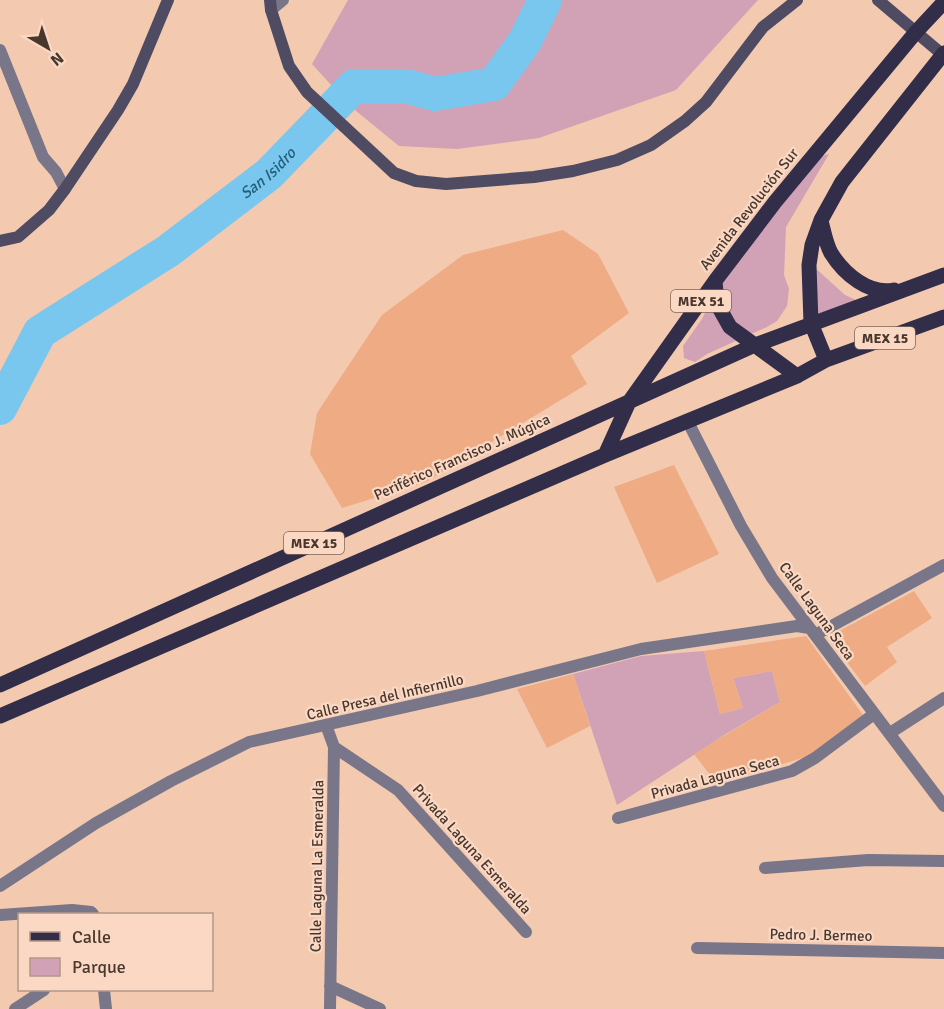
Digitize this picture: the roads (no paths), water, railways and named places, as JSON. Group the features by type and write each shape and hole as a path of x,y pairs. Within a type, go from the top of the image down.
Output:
{"main road":[{"name":"Avenida Revolución Sur","path":"605,455 628,402 715,281 775,202 916,32 944,2"},
{"path":"826,360 811,323 809,265 812,245 821,220 842,182 943,54"},
{"path":"821,220 832,254 854,279 870,288 887,291 915,285"},
{"name":"Periférico Francisco J. Múgica","path":"0,685 755,345 944,275"},
{"path":"715,281 717,304 730,327 797,376"},
{"name":"MEX 15","path":"0,716 687,420 797,376 826,360 944,317"}],"street":[{"path":"0,241 18,237 49,210 65,189 133,84 168,0"},
{"path":"283,0 271,5 289,66 307,92 394,173 416,181 446,184 534,177 573,171 617,160 651,145 685,121 706,102 763,27 797,0"},
{"path":"878,0 943,54"},
{"path":"0,50 43,157 56,172 65,189"},
{"name":"Calle Laguna Seca","path":"687,420 741,526 772,578 944,806"},
{"name":"Calle Presa del Infiernillo","path":"0,886 96,823 171,781 249,742 477,691 641,649 797,626 812,632 944,565"},
{"path":"890,733 944,698"},
{"name":"Privada Laguna Seca","path":"618,818 792,771 815,758 874,714"},
{"name":"Calle Laguna La Esmeralda","path":"326,725 334,747 330,1009"},
{"name":"Privada Laguna Esmeralda","path":"334,747 398,790 526,932"},
{"path":"765,868 868,860 944,861"},
{"path":"29,913 72,910 92,913"},
{"path":"0,915 18,914"},
{"name":"Pedro J. Bermeo","path":"697,948 944,952"},
{"path":"330,986 380,1009"},
{"path":"15,1009 42,991"},
{"path":"104,991 106,1009"}],"waterway":[{"name":"San Isidro","path":"0,408 40,332 168,251 269,174 354,86 406,86 435,94 494,84 525,41 545,0"}]}
